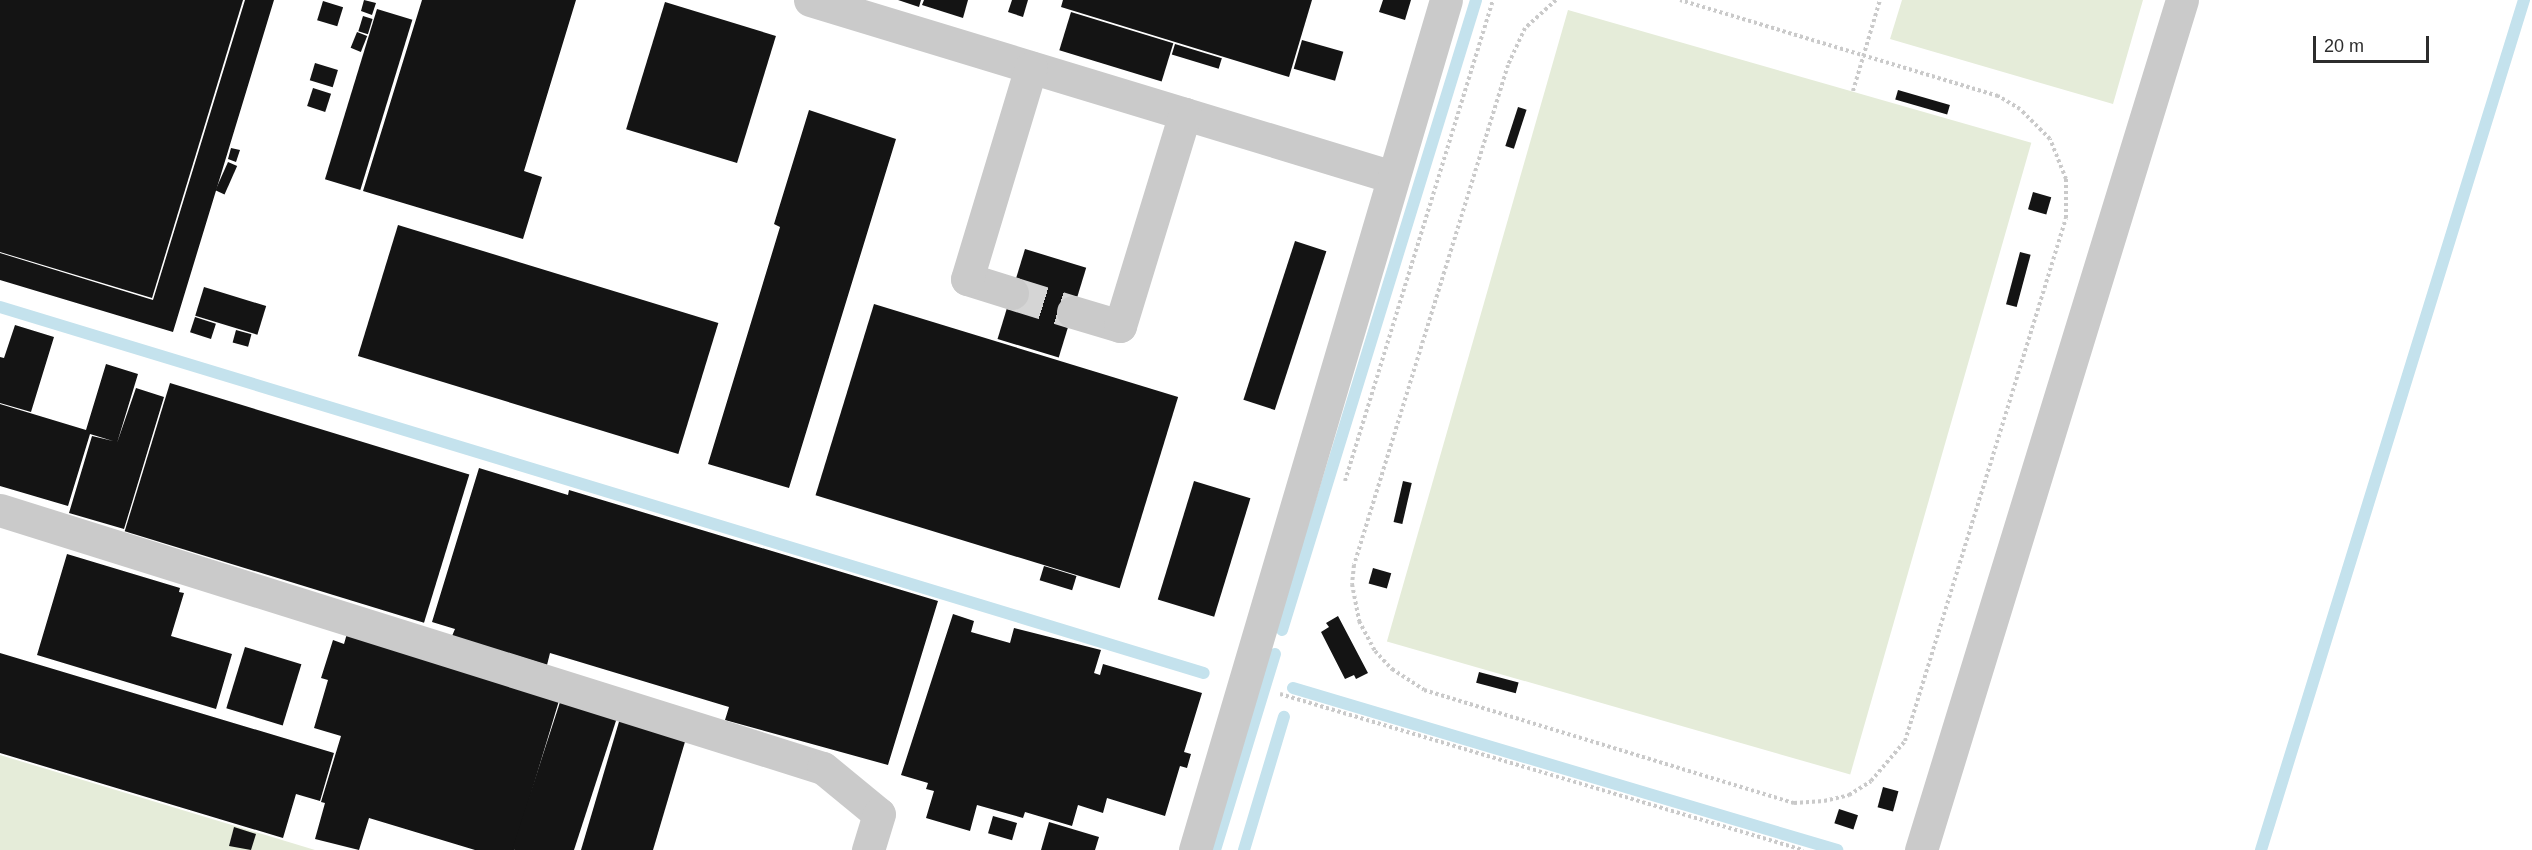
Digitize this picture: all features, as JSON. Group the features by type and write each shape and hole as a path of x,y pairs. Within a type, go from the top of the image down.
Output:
{"street":[{"path":"810,0 1393,177"},
{"path":"1195,850 1446,0"},
{"path":"1921,850 2182,0"},
{"path":"1012,293 967,279 1031,67"},
{"path":"1073,312 1120,326 1185,114"},
{"path":"0,510 823,768 879,814 868,850"}],"path":[{"path":"1343,489 1493,0"},
{"path":"1556,0 1525,28 1508,65 1354,565 1352,584 1359,621 1375,651 1392,669 1424,690 1794,803 1849,795 1871,781 1905,741 2066,218 2068,200 2060,160 2050,139 2020,109 1998,96 1680,0"},
{"path":"1852,91 1880,0"},
{"path":"1277,705 1284,682"},
{"path":"1280,694 1803,850"}],"green space":[{"path":"1902,0 2143,0 2113,104 1890,39"},
{"path":"1568,10 2031,143 1850,774 1387,642"},
{"path":"0,755 315,850 0,850"}],"building":[{"path":"0,0 243,0 152,298 0,252"},
{"path":"245,0 274,0 173,332 0,280 0,253 153,300"},
{"path":"364,0 376,3 372,15 361,11"},
{"path":"422,0 576,0 524,171 542,177 523,239 363,191"},
{"path":"898,0 921,0 919,7"},
{"path":"924,0 968,0 963,18 922,5"},
{"path":"1012,0 1028,0 1023,17 1008,12"},
{"path":"1063,0 1312,0 1289,77 1061,7"},
{"path":"1383,0 1411,0 1405,20 1379,12"},
{"path":"323,1 343,7 337,26 317,20"},
{"path":"665,2 776,36 737,163 626,129"},
{"path":"377,9 412,20 360,190 325,179"},
{"path":"1071,12 1173,43 1162,82 1059,50"},
{"path":"363,16 373,19 368,34 358,31"},
{"path":"357,32 367,36 361,52 351,48"},
{"path":"1302,40 1343,52 1335,81 1294,69"},
{"path":"1175,44 1222,58 1219,69 1172,55"},
{"path":"315,63 338,70 333,87 310,80"},
{"path":"313,88 331,94 325,112 307,106"},
{"path":"1898,90 1950,105 1947,114 1895,100"},
{"path":"1518,107 1527,110 1514,149 1505,146"},
{"path":"809,110 896,139 789,488 708,464 780,227 774,224"},
{"path":"231,148 240,150 236,162 228,159"},
{"path":"228,162 237,166 225,194 215,190"},
{"path":"2033,192 2051,197 2046,215 2028,209"},
{"path":"398,225 718,323 678,454 358,356"},
{"path":"1295,241 1326,251 1275,410 1243,400"},
{"path":"1025,249 1086,268 1059,358 998,339"},
{"path":"2020,252 2031,255 2017,307 2006,304"},
{"path":"204,287 266,306 257,335 195,316"},
{"path":"874,304 1178,397 1120,588 816,495"},
{"path":"195,317 216,324 211,339 190,332"},
{"path":"15,325 54,337 31,412 0,403 0,357 4,358"},
{"path":"236,330 251,334 248,347 233,343"},
{"path":"106,364 138,374 117,443 136,388 164,397 124,529 69,513 92,436 113,441 90,434 68,506 0,486 0,404 86,430"},
{"path":"170,383 469,475 424,623 125,531"},
{"path":"479,468 568,495 569,490 938,601 888,765 725,720 729,707 550,653 547,665 452,636 455,629 432,622"},
{"path":"1194,481 1250,498 1214,617 1158,600"},
{"path":"1403,481 1412,483 1402,524 1394,522"},
{"path":"67,554 180,588 179,592 184,593 171,636 232,654 216,709 37,655"},
{"path":"1044,566 1077,576 1072,590 1040,580"},
{"path":"1373,568 1391,573 1387,589 1369,583"},
{"path":"953,614 974,621 971,632 1010,643 1014,628 1101,650 1094,673 1100,675 1103,664 1202,693 1184,752 1191,754 1187,768 1180,766 1165,816 1107,798 1103,813 1078,805 1072,826 1025,812 1023,818 977,805 970,831 926,818 934,791 926,789 928,783 901,775"},
{"path":"1338,616 1368,673 1356,679 1354,675 1345,679 1321,632 1329,627 1326,623"},
{"path":"348,630 561,694 514,850 475,850 369,818 359,850 315,839 325,803 321,802 341,736 314,728 328,680 321,678 333,640 344,644"},
{"path":"245,647 301,664 283,725 226,708"},
{"path":"0,653 334,753 320,801 296,794 283,838 0,753"},
{"path":"1479,672 1519,683 1516,693 1476,683"},
{"path":"562,696 618,714 574,850 512,849"},
{"path":"621,715 687,735 653,850 581,850"},
{"path":"1883,787 1898,791 1893,811 1878,807"},
{"path":"1839,809 1858,815 1853,829 1834,823"},
{"path":"993,816 1017,823 1012,840 988,833"},
{"path":"1049,822 1099,837 1095,850 1041,850"},
{"path":"234,827 256,834 251,850 229,846"}],"waterway":[{"path":"1282,630 1476,0"},
{"path":"2261,850 2524,0"},
{"path":"0,307 1204,673"},
{"path":"1215,850 1275,654"},
{"path":"1293,688 1837,850"},
{"path":"1244,850 1284,717"}],"tunnel":[{"path":"1012,293 1073,312"}]}
